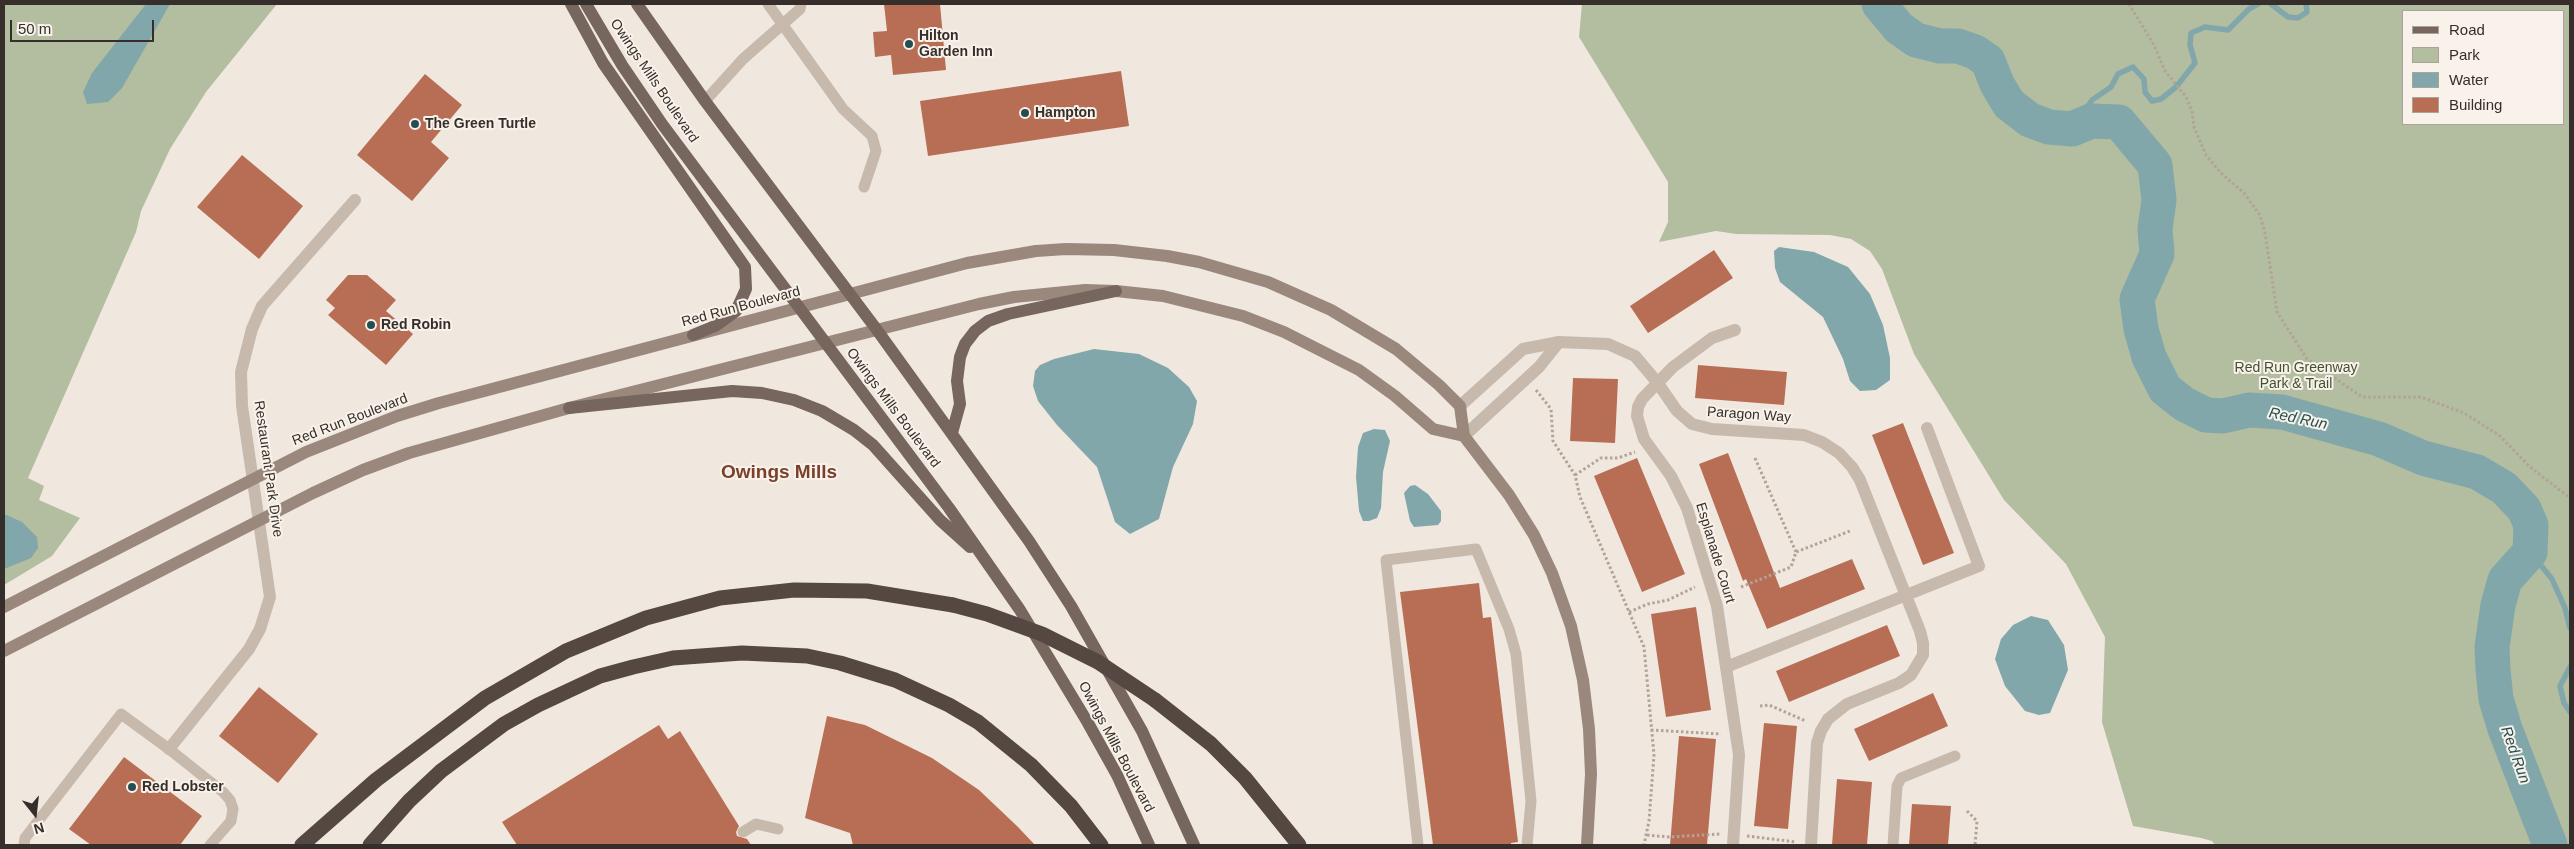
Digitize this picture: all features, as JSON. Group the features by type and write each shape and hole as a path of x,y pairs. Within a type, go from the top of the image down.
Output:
{"highway":[{"path":"302,845 376,780 486,698 566,651 646,618 720,598 794,590 867,591 953,605 987,614 1042,634 1098,662 1155,700 1211,744 1245,778 1299,845"},
{"path":"370,845 409,801 441,771 504,724 538,705 600,676 634,667 699,655 742,653 807,656 840,663 895,680 949,705 978,722 1031,765 1071,806 1101,845"}],"main road":[{"path":"571,4 603,64 745,267 746,289 736,311 715,326 693,336"},
{"name":"Owings Mills Boulevard","path":"586,4 622,65 662,124 987,562 1053,663 1088,723 1117,775 1149,845"},
{"name":"Owings Mills Boulevard","path":"637,4 705,101 850,294 1029,541 1101,656 1142,731 1194,845"},
{"name":"Red Run Boulevard","path":"4,607 252,479 339,439 431,405 967,263 1036,251 1114,250 1175,257 1236,271 1268,282 1331,310 1396,350 1439,385 1460,406"},
{"path":"4,651 260,519 363,470 409,453 568,408 1014,297 1085,290 1116,291 1163,296 1204,304 1284,332 1359,370 1395,396 1433,429 1464,436"},
{"path":"952,433 960,404 957,381 959,362 965,344 975,331 988,321 1008,314 1116,291"},
{"path":"568,408 732,391 762,393 794,400 822,411 854,430 874,445 940,520 987,562"},
{"path":"1460,406 1464,436 1509,494 1534,535 1552,573 1571,626 1583,680 1589,728 1591,774 1587,845"}],"street":[{"name":"Restaurant Park Drive","path":"169,748 249,649 260,629 270,597 242,406 241,372 252,329 262,306 355,200"},
{"name":"Esplanade Court","path":"1733,845 1739,755 1715,598 1687,508 1671,476 1644,438 1638,426 1638,407 1657,382 1698,346 1712,338 1735,330"},
{"path":"1464,436 1540,367 1559,342"},
{"path":"1460,406 1523,349 1559,342"},
{"name":"Paragon Way","path":"1559,342 1591,342 1622,349 1635,356 1657,382 1677,411 1692,424 1712,429 1804,435 1822,442 1839,453 1860,480 1920,631 1924,643 1923,655 1911,675 1899,683 1847,704 1828,719 1820,731 1806,843"},
{"path":"1726,667 1979,566 1927,428"}],"lane":[{"path":"768,4 843,109 872,136 876,151 864,187"},
{"path":"705,101 743,59 800,9 801,4"},
{"path":"1418,845 1386,560 1476,549 1506,621 1516,654 1531,800 1527,845"},
{"path":"35,845 24,841 121,714 169,748 230,800 232,809 230,821 210,845"},
{"path":"1893,845 1897,786 1901,778 1955,756"},
{"path":"742,832 756,824 778,830"}],"path":[{"path":"2129,4 2154,45 2165,71 2186,97 2192,111 2194,127 2206,155 2221,173 2244,193 2260,215 2265,233 2277,312 2307,359 2362,397 2421,397 2464,413 2500,436 2530,467 2570,498"},
{"path":"1534,387 1551,409 1554,441 1575,475 1580,497 1644,647 1654,755 1644,845"},
{"path":"1575,475 1601,458 1618,458 1640,449"},
{"path":"1741,586 1791,567 1796,552 1755,458"},
{"path":"1796,552 1850,531"},
{"path":"1629,612 1648,604 1668,600 1702,584"},
{"path":"1760,706 1769,705 1806,721"},
{"path":"1651,730 1729,734"},
{"path":"1967,811 1977,821 1975,845"},
{"path":"1646,835 1669,837 1725,834"},
{"path":"1746,836 1806,843"}],"green space":[{"path":"4,4 277,4 206,92 170,149 141,211 136,232 28,478 44,486 39,500 80,518 52,556 4,585"},
{"name":"Red Run Greenway Park & Trail","path":"1582,4 2570,4 2570,845 2215,845 2212,841 2201,838 2133,826 2102,722 2105,637 2066,564 2004,500 1914,354 1882,269 1870,251 1851,239 1830,235 1736,234 1716,231 1659,242 1668,222 1668,182 1579,37"}],"water":[{"path":"146,4 170,4 122,88 108,102 87,104 83,92 92,73"},
{"path":"1779,247 1814,252 1848,267 1870,294 1883,325 1890,358 1890,380 1876,390 1860,391 1850,381 1843,359 1823,317 1780,282 1775,268 1774,251"},
{"path":"1094,349 1139,354 1168,368 1189,387 1197,401 1193,424 1173,467 1159,519 1130,534 1115,522 1097,467 1057,425 1038,401 1033,386 1035,371 1040,365 1054,359"},
{"path":"1374,429 1385,430 1390,441 1383,472 1381,508 1377,518 1363,521 1359,511 1356,477 1358,447 1363,433"},
{"path":"1415,485 1428,494 1441,511 1441,521 1438,525 1414,527 1410,521 1404,493 1410,486"},
{"path":"4,514 22,522 37,537 38,548 31,558 4,569"},
{"path":"2031,616 2048,620 2064,645 2068,670 2050,713 2039,715 2025,711 2005,686 1995,659 2001,639 2013,625"}],"building":[{"name":"Hilton Garden Inn","path":"884,4 940,4 946,70 893,75 891,55 875,57 873,32 887,31"},
{"name":"Hampton","path":"1121,71 1129,126 928,156 920,101"},
{"name":"The Green Turtle","path":"425,74 462,105 431,142 449,158 412,201 357,155"},
{"path":"242,155 303,206 259,259 197,207"},
{"path":"1714,250 1733,278 1648,333 1630,306"},
{"name":"Red Robin","path":"348,275 367,275 396,300 386,311 413,334 386,365 328,315 335,308 326,300"},
{"path":"1698,365 1787,372 1784,405 1695,398"},
{"path":"1573,378 1618,379 1615,443 1570,441"},
{"path":"1903,423 1954,553 1923,565 1872,435"},
{"path":"1728,453 1780,588 1852,559 1865,589 1767,629 1746,579 1743,581 1699,464"},
{"path":"1637,458 1685,574 1642,592 1594,476"},
{"path":"1479,583 1483,618 1491,617 1518,842 1511,843 1511,845 1433,845 1400,592"},
{"path":"1696,607 1711,710 1666,717 1651,614"},
{"path":"1887,625 1900,656 1789,702 1776,671"},
{"path":"259,687 318,734 278,783 219,736"},
{"path":"1933,693 1948,726 1869,761 1854,729"},
{"path":"827,716 865,725 932,758 979,790 1035,845 853,845 850,833 805,818"},
{"path":"1764,723 1797,726 1788,829 1754,826"},
{"path":"659,725 668,739 680,731 739,826 736,832 737,836 747,839 751,845 517,845 502,822"},
{"path":"1679,736 1716,739 1707,845 1670,845"},
{"name":"Red Lobster","path":"124,757 202,816 180,845 91,845 69,829"},
{"path":"1837,779 1872,782 1867,845 1832,845"},
{"path":"1912,804 1951,806 1948,845 1909,845"}],"waterway":[{"name":"Red Run","path":"1879,4 1899,28 1916,40 1940,46 1958,46 1975,52 1988,61 1997,84 2009,104 2030,120 2049,127 2072,129 2091,121 2119,122 2155,165 2159,200 2155,229 2157,254 2137,299 2141,329 2149,357 2165,389 2184,404 2206,415 2223,416 2249,410 2282,412 2379,439 2423,458 2477,472 2504,488 2524,509 2531,525 2530,552 2505,580 2498,605 2492,647 2493,670 2496,699 2505,729 2550,845"},
{"path":"2072,129 2092,100 2111,87 2118,74 2133,67 2144,79 2145,92 2152,101 2161,99 2176,87 2195,63 2190,45 2191,33 2205,27 2228,30 2249,9 2258,4"},
{"path":"2271,4 2288,17 2298,18 2307,12 2306,4"},
{"path":"2530,552 2552,579 2565,608 2570,628"},
{"path":"2570,667 2560,686 2564,703 2570,712"}],"place":[{"name":"Hilton Garden Inn","path":"909,44"},
{"name":"Hampton","path":"1025,113"},
{"name":"The Green Turtle","path":"415,124"},
{"name":"Red Robin","path":"371,325"},
{"name":"Red Lobster","path":"132,787"}],"district":[{"name":"Owings Mills","path":"779,473"}]}
